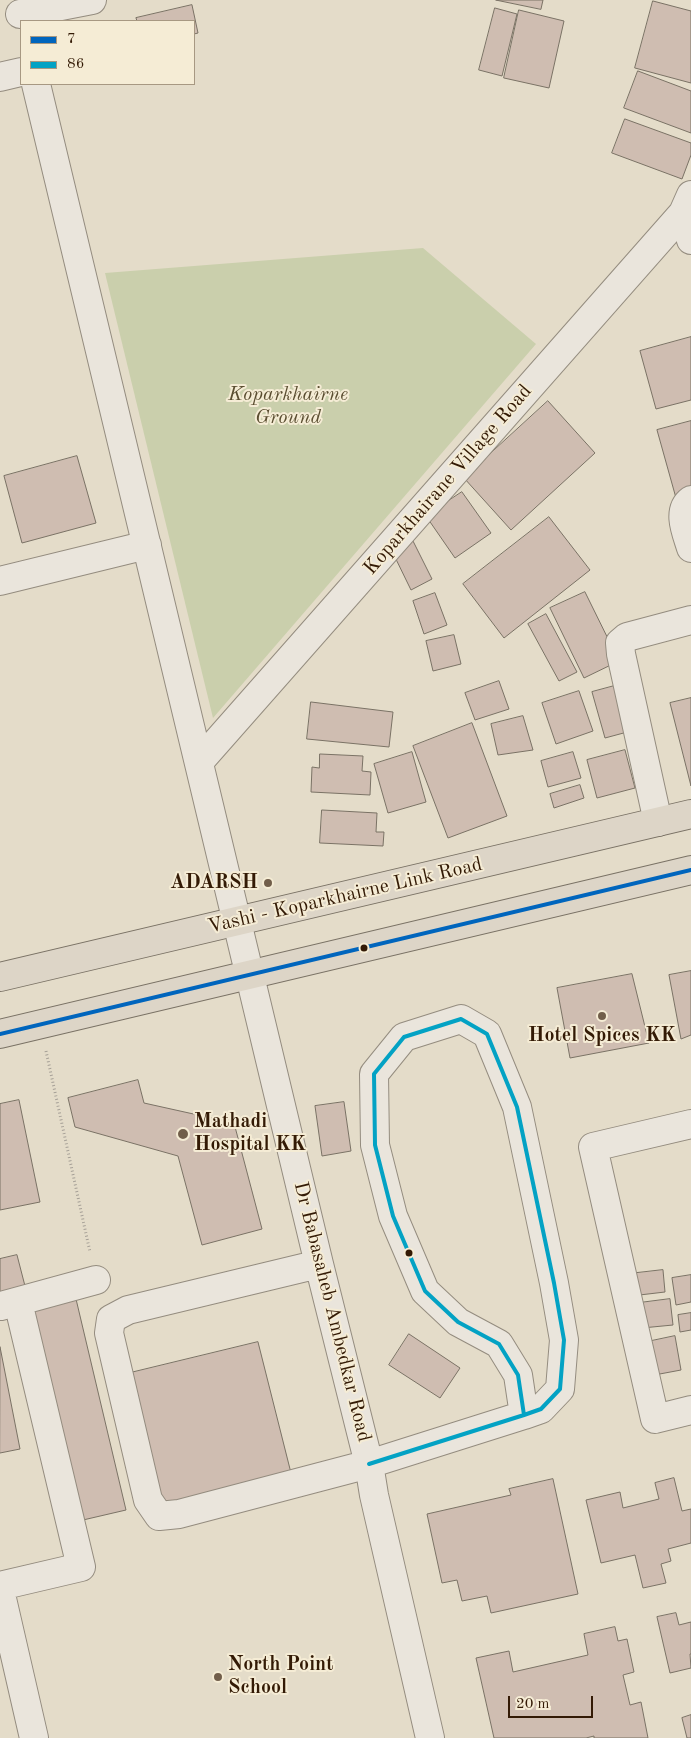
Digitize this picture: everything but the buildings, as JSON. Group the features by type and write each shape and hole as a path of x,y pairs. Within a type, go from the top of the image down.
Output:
{"main road":[{"name":"Vashi - Koparkhairne Link Road","path":"0,977 691,814"},
{"path":"0,1034 691,870"}],"street":[{"path":"19,12 92,0"},
{"path":"0,78 20,72"},
{"name":"Dr Babasaheb Ambedkar Road","path":"36,85 319,1264 369,1464 374,1495 430,1738"},
{"path":"688,208 691,240"},
{"name":"Koparkhairane Village Road","path":"199,762 688,208"},
{"path":"691,500 685,504 683,513 684,525 691,548"},
{"path":"0,581 147,545"},
{"path":"658,822 620,643 627,637 691,620"},
{"path":"319,1264 128,1310 111,1319 109,1333 148,1500 159,1516 179,1514 369,1464 524,1415 541,1409 560,1389 564,1340 554,1283 517,1108 487,1034 462,1019 404,1037 374,1074 375,1144 393,1216 425,1291 458,1322 499,1344 518,1375 524,1415"},
{"path":"691,1124 592,1147 655,1418 691,1410"},
{"path":"0,1586 81,1567 9,1304 96,1280"},
{"path":"0,1590 34,1738"}],"path":[{"path":"40,1024 96,1280"}],"green space":[{"name":"Koparkhairne Ground","path":"423,248 536,344 213,718 105,273"}],"transit line":[{"name":"7","path":"0,1034 691,870"},
{"name":"86","path":"369,1464 524,1415 541,1409 560,1389 564,1340 517,1107 487,1034 461,1019 404,1037 374,1074 375,1145 393,1216 425,1291 458,1322 499,1344 518,1375 524,1415"}],"place":[{"name":"ADARSH","path":"268,883"},
{"name":"Hotel Spices KK","path":"602,1016"},
{"name":"Mathadi Hospital KK","path":"183,1134"},
{"name":"North Point School","path":"218,1677"}]}
